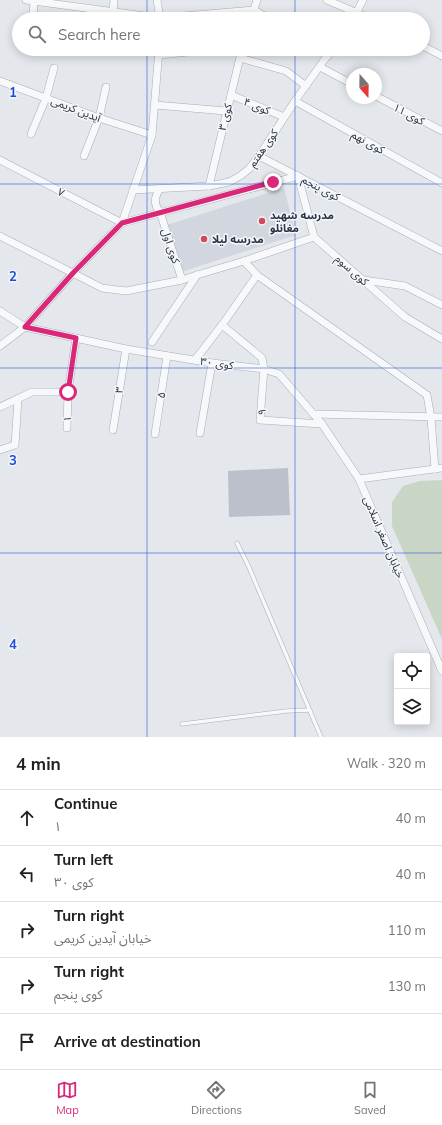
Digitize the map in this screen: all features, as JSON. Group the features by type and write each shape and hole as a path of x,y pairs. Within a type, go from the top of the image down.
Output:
{"street":[{"path":"26,0 75,3 120,12"},
{"path":"33,12 34,0"},
{"path":"113,11 114,0"},
{"path":"157,0 159,12"},
{"path":"254,10 257,0"},
{"path":"327,0 358,12 363,0"},
{"path":"230,12 254,10 258,12"},
{"path":"430,50 442,56"},
{"path":"0,346 25,327 73,273 122,223 152,135 159,56"},
{"name":"کوی هفتم","path":"133,190 209,186 229,182 240,176 249,169 260,156 284,117 328,56"},
{"path":"240,58 286,71 306,86"},
{"name":"کوی ۳","path":"209,186 240,58"},
{"path":"320,66 346,81"},
{"path":"31,134 46,98 54,68"},
{"name":"آیدین کریمی","path":"0,81 99,118 152,135"},
{"path":"84,156 99,118 106,87"},
{"name":"کوی ۴","path":"231,96 284,117"},
{"name":"کوی ۱۱","path":"382,99 442,131"},
{"name":"کوی نهم","path":"295,101 442,183"},
{"path":"155,104 226,111"},
{"path":"0,236 102,288 126,291 182,280 314,237 298,176 260,156"},
{"name":"۷","path":"0,160 122,223"},
{"path":"273,182 277,179 278,174 274,163"},
{"name":"کوی پنجم","path":"122,223 298,176 442,251"},
{"name":"کوی اول","path":"160,189 157,193 155,201 182,280"},
{"name":"کوی سوم","path":"314,237 405,317 442,339"},
{"path":"244,261 257,275 427,395 439,468 359,479"},
{"path":"152,342 197,275"},
{"path":"195,360 222,326 257,275"},
{"path":"364,280 406,286 442,305"},
{"path":"0,311 25,327"},
{"path":"222,326 262,358 264,369"},
{"name":"کوی ۳۰","path":"25,327 126,349 212,363 264,369 279,374 322,424 359,479"},
{"name":"۱","path":"67,428 68,392 76,338"},
{"name":"۳","path":"113,430 126,349"},
{"name":"۵","path":"155,434 167,356"},
{"path":"200,433 212,363"},
{"name":"۹","path":"264,369 260,420 322,424"},
{"path":"0,407 32,392 68,392"},
{"path":"0,450 15,445 18,399"},
{"path":"313,414 442,418"},
{"name":"خیابان اصغر اسلامی","path":"359,479 442,671"}],"lane":[{"path":"237,543 248,565 321,737"},
{"path":"182,724 287,711 310,710"}],"shaded area":[{"path":"284,188 296,235 181,272 167,225"}],"green space":[{"path":"442,480 442,639 392,526 392,502 403,486 420,481"}],"building":[{"path":"288,468 290,515 229,517 228,471"}],"place":[{"name":"مدرسه شهید مغانلو","path":"262,221"},
{"name":"مدرسه لیلا","path":"204,239"}],"route":[{"path":"68,392 76,338 25,327 73,273 122,223 273,182"}]}
